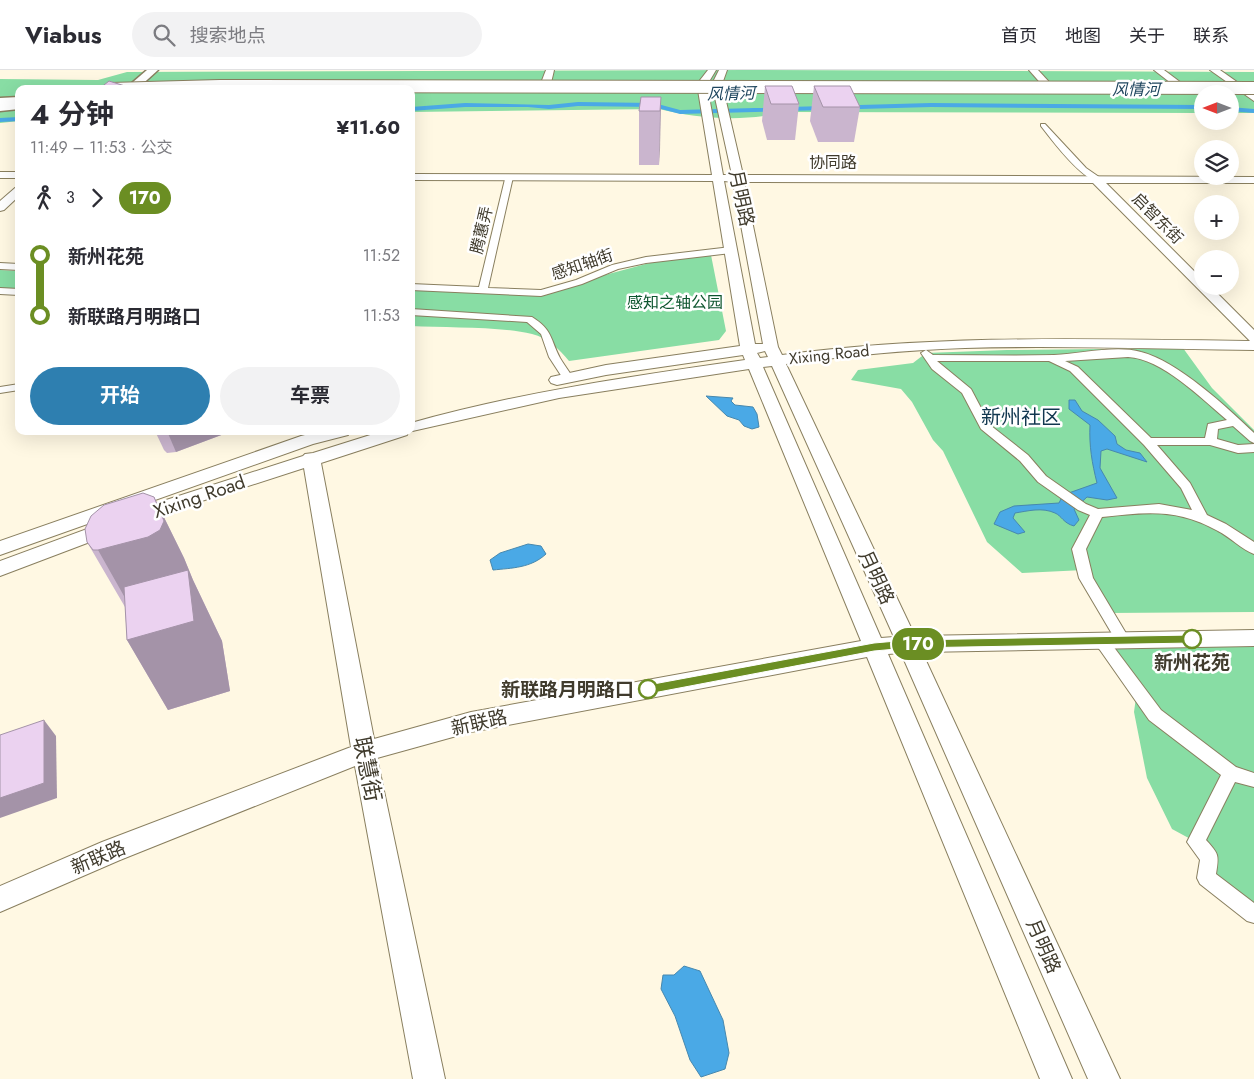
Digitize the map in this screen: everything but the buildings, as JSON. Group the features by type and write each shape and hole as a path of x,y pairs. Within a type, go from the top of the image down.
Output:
{"highway":[{"path":"170,85 193,83 344,82 546,84"},
{"path":"383,85 546,84 1253,91"},
{"path":"415,91 1253,91"},
{"path":"0,97 15,95"},
{"path":"0,106 15,104"}],"main road":[{"path":"135,85 153,70"},
{"path":"148,85 165,70"},
{"path":"201,85 546,84 703,88"},
{"path":"415,91 1046,85 1194,86"},
{"path":"718,88 1194,94"},
{"path":"1239,90 1253,91"},
{"path":"0,101 15,100"}],"street":[{"path":"546,84 550,70"},
{"path":"703,88 712,70"},
{"path":"718,88 723,70"},
{"path":"1033,70 1046,85"},
{"path":"1158,70 1179,85"},
{"path":"1214,70 1228,85"},
{"path":"1226,70 1253,91"},
{"name":"月明路","path":"703,88 748,348 1056,1079"},
{"name":"月明路","path":"718,88 774,353 908,644 1104,1079"},
{"name":"启智东街","path":"1043,125 1083,170 1096,179 1253,339"},
{"path":"0,175 15,175"},
{"name":"协同路","path":"415,177 1254,180"},
{"name":"腾蕙弄","path":"483,290 509,177"},
{"path":"0,197 15,184"},
{"path":"0,207 15,194"},
{"name":"感知轴街","path":"415,287 541,293 565,287 639,261 731,250"},
{"path":"0,266 15,267"},
{"path":"0,291 15,292"},
{"path":"415,312 529,320 539,324 548,333 554,354 568,378"},
{"name":"Xixing Road","path":"415,427 532,398 640,379 754,364 774,353 833,340 912,336 1253,339"},
{"name":"Xixing Road","path":"415,413 606,370 748,348 774,353 926,352 1067,344 1253,339"},
{"path":"926,352 1051,358 1140,354 1163,364 1252,435"},
{"path":"926,352 936,367 967,391 985,427 1024,458 1042,479 1082,508 1097,513 1158,508 1195,514 1244,540 1254,549"},
{"path":"1051,358 1074,369 1148,442 1186,486 1202,518"},
{"path":"0,390 15,388"},
{"path":"1211,441 1212,426 1237,422"},
{"name":"Xixing Road","path":"0,548 330,435"},
{"name":"Xixing Road","path":"0,569 170,505 307,443 370,435"},
{"path":"1148,442 1211,441 1238,450 1254,448"},
{"name":"联慧街","path":"307,443 364,752 429,1079"},
{"path":"1097,513 1079,549 1086,578 1123,640"},
{"name":"新联路","path":"0,900 111,851 364,752 471,722 874,647 908,644 1254,638"},
{"path":"1098,640 1105,646 1155,715 1231,774 1254,780"},
{"path":"1231,774 1196,842 1210,857 1206,878 1254,914"}],"green space":[{"path":"747,70 1254,72 1254,113 1239,113 1239,85 1194,85 1194,113 785,112 754,117 722,118 690,115 659,109 415,112 415,85 15,85 15,121 0,123 0,79 98,80 127,72"},
{"name":"感知之轴公园","path":"711,255 726,331 719,340 569,361 553,344 543,338 519,331 488,328 415,326 415,286 545,291 672,257"},
{"path":"0,270 15,271 15,289 0,289"},
{"path":"1183,348 1212,388 1254,430 1254,612 1107,613 1084,570 1022,573 987,542 943,451 933,440 912,402 901,389 851,380 858,370 913,363 926,353"},
{"path":"1254,645 1254,914 1206,878 1196,842 1172,829 1147,778 1134,712 1137,690 1105,646"}],"water":[{"path":"706,396 733,398 731,401 735,405 753,407 757,414 759,427 752,429 744,426 739,420 727,416"},
{"path":"1069,400 1075,400 1082,411 1098,420 1115,436 1117,444 1126,450 1140,453 1147,462 1107,449 1101,451 1100,468 1117,498 1107,500 1087,497 1074,509 1079,520 1074,526 1055,513 1040,510 1015,513 1013,518 1025,532 1018,534 994,524 1000,512 1014,506 1059,503 1063,495 1097,483 1091,454 1090,425 1069,409"},
{"path":"528,544 541,546 546,554 528,565 493,570 490,560 500,553"},
{"path":"684,966 700,971 723,1020 729,1053 725,1069 701,1077 690,1060 675,1016 661,989 663,975 674,975"}],"waterway":[{"name":"风情河","path":"415,109 465,105 549,107 578,104 654,105 680,112 931,105 1194,107"},
{"name":"风情河","path":"1239,110 1254,111"},
{"name":"风情河","path":"0,120 15,119"}],"bus line":[{"name":"170","path":"648,689 874,647 908,644 1192,639"}],"place":[{"name":"新州花苑","path":"1192,639"},
{"name":"新联路月明路口","path":"648,689"}],"district":[{"name":"新州社区","path":"1021,417"}]}
